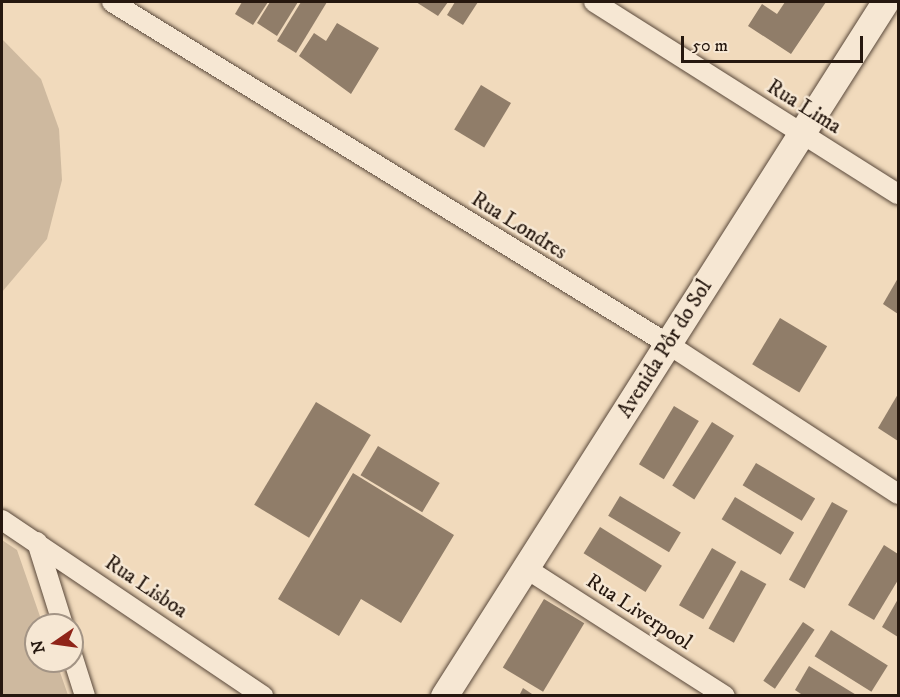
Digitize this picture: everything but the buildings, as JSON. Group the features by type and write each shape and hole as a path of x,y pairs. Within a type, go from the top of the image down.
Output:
{"street":[{"name":"Rua Londres","path":"112,2 668,344 898,494"},
{"name":"Rua Lima","path":"594,2 898,194"},
{"name":"Avenida Pôr do Sol","path":"444,696 527,569 800,132 885,2"},
{"name":"Rua Lisboa","path":"2,520 262,696"},
{"path":"37,542 59,613"},
{"name":"Rua Liverpool","path":"527,569 725,696"},
{"path":"78,673 85,696"}],"shaded area":[{"path":"2,39 41,79 59,129 62,180 47,239 2,292"},
{"path":"2,540 17,550 39,613 24,613 24,673 60,673 68,695 2,695"}]}
